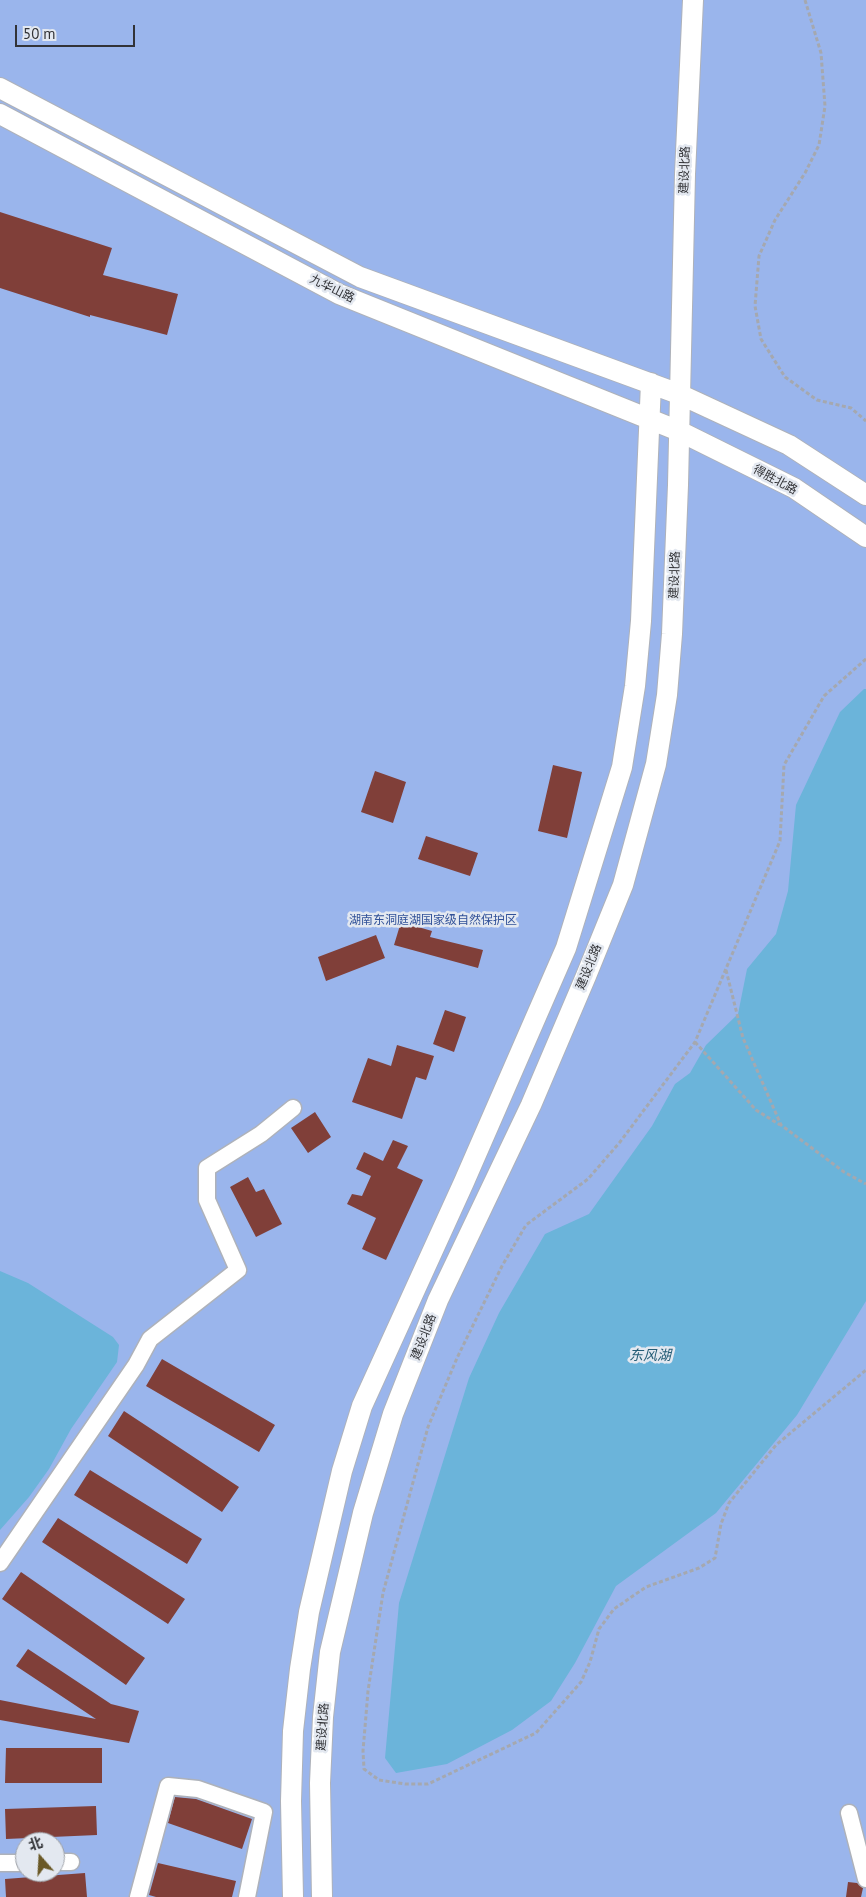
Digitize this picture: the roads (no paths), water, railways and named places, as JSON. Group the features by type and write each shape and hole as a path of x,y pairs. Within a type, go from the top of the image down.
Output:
{"main road":[{"name":"建设北路","path":"322,1897 320,1782 323,1717 330,1652 363,1513 393,1414 438,1300 531,1105 623,885 656,764 667,695 672,634 678,485 685,174 693,0"},
{"name":"九华山路","path":"0,88 360,277 679,394"},
{"name":"九华山路","path":"0,114 339,294 678,431"},
{"path":"293,1897 291,1801 293,1731 300,1669 309,1612 342,1471 362,1406 464,1182 566,948 622,766 635,686 641,621 651,383"},
{"path":"679,394 789,445 866,495"},
{"name":"得胜北路","path":"678,431 794,488 866,537"}],"street":[{"path":"0,1563 136,1365 150,1340 238,1270 207,1200 207,1168 261,1134 293,1108"},
{"path":"138,1897 168,1786 198,1789 264,1812 247,1897"},
{"path":"849,1813 866,1878"},
{"path":"0,1863 15,1863"}],"water":[{"name":"东风湖","path":"866,689 866,1301 797,1415 716,1513 616,1586 575,1663 551,1701 512,1730 447,1764 396,1773 385,1758 399,1603 469,1378 499,1313 545,1234 589,1214 652,1126 675,1084 690,1073 706,1045 738,1014 747,969 776,934 788,891 796,805 840,712"},
{"path":"0,1271 28,1283 113,1337 119,1345 117,1362 71,1429 49,1469 29,1497 0,1530"}],"park label":[{"name":"湖南东洞庭湖国家级自然保护区","path":"433,921"}]}
